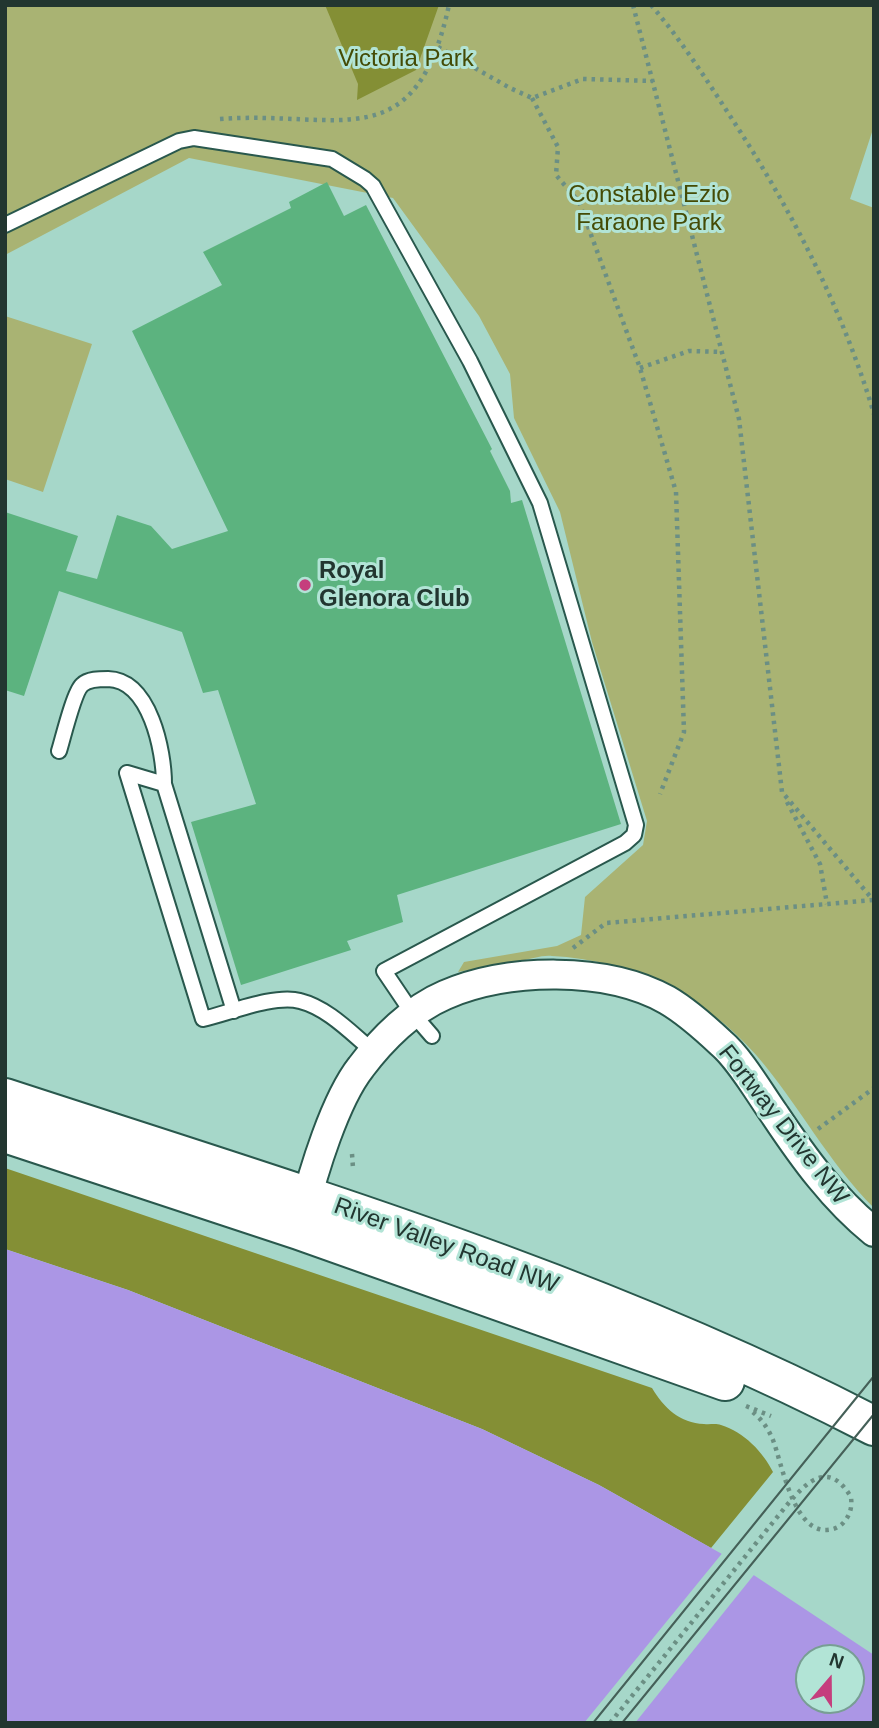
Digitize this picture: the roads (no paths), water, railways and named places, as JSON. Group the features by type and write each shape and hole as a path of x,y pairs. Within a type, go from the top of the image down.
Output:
{"main road":[{"name":"River Valley Road NW","path":"5,1098 794,1405 874,1444"},
{"name":"River Valley Road NW","path":"5,1133 303,1213 466,1250 724,1355 874,1426"}],"street":[{"name":"Fortway Drive NW","path":"303,1213 347,1087 373,1051 412,1014 443,996 474,985 537,975 601,977 666,1000 723,1045 795,1146 831,1191 856,1218 874,1232"}],"lane":[{"path":"5,225 179,141 194,138 331,159 373,186 470,362 540,503 636,824 634,835 625,842 384,971 412,1014 432,1036"},
{"path":"58,751 76,695 82,685 91,681 116,680 131,687 140,696 162,750 164,784 234,1011"},
{"path":"164,784 127,773 203,1019 275,1000 299,1000 325,1013 373,1051"}],"tram line":[{"path":"593,1723 874,1376"},
{"path":"622,1723 874,1414"}],"place":[{"name":"Royal Glenora Club","path":"305,585"}],"park label":[{"name":"Victoria Park","path":"406,59"},
{"name":"Constable Ezio Faraone Park","path":"649,209"}]}
